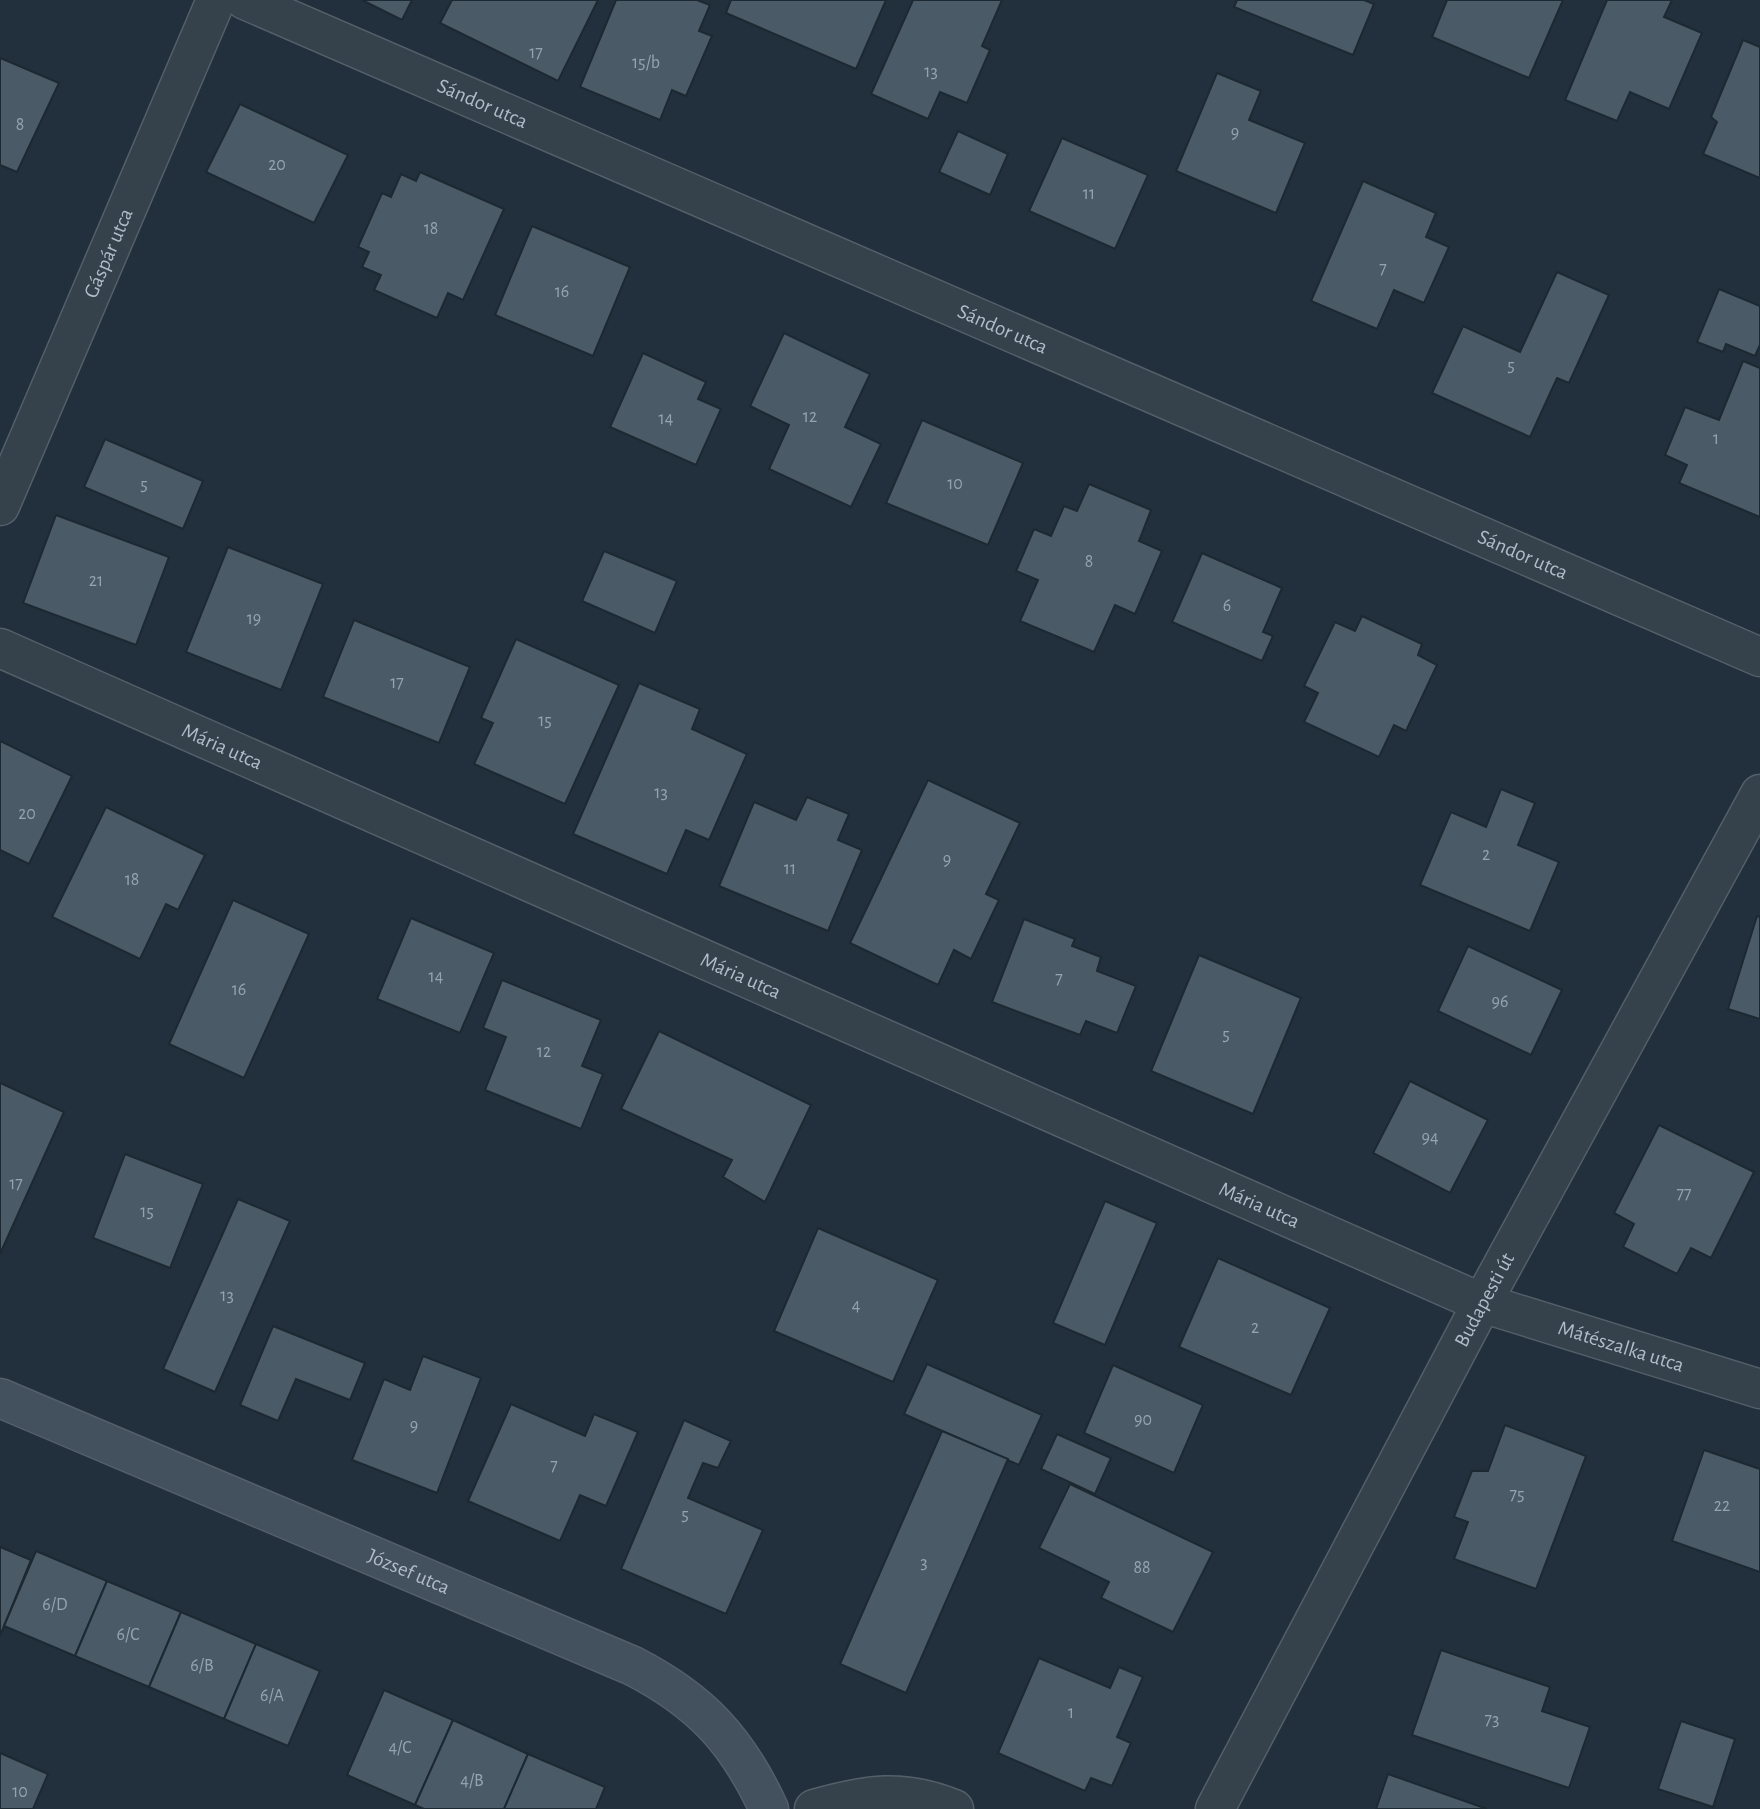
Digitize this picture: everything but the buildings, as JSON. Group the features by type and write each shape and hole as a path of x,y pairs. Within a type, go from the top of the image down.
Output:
{"street":[{"name":"Gáspár utca","path":"0,506 216,0"},
{"name":"Sándor utca","path":"245,0 1760,657"},
{"name":"Mária utca","path":"0,648 1482,1303"},
{"name":"Budapesti út","path":"1215,1809 1482,1303 1760,794"},
{"name":"Mátészalka utca","path":"1482,1303 1760,1389"},
{"name":"József utca","path":"0,1398 658,1678 697,1704 718,1727 756,1782 769,1809"},
{"path":"814,1809 855,1797 895,1793 930,1800 954,1809"}]}
